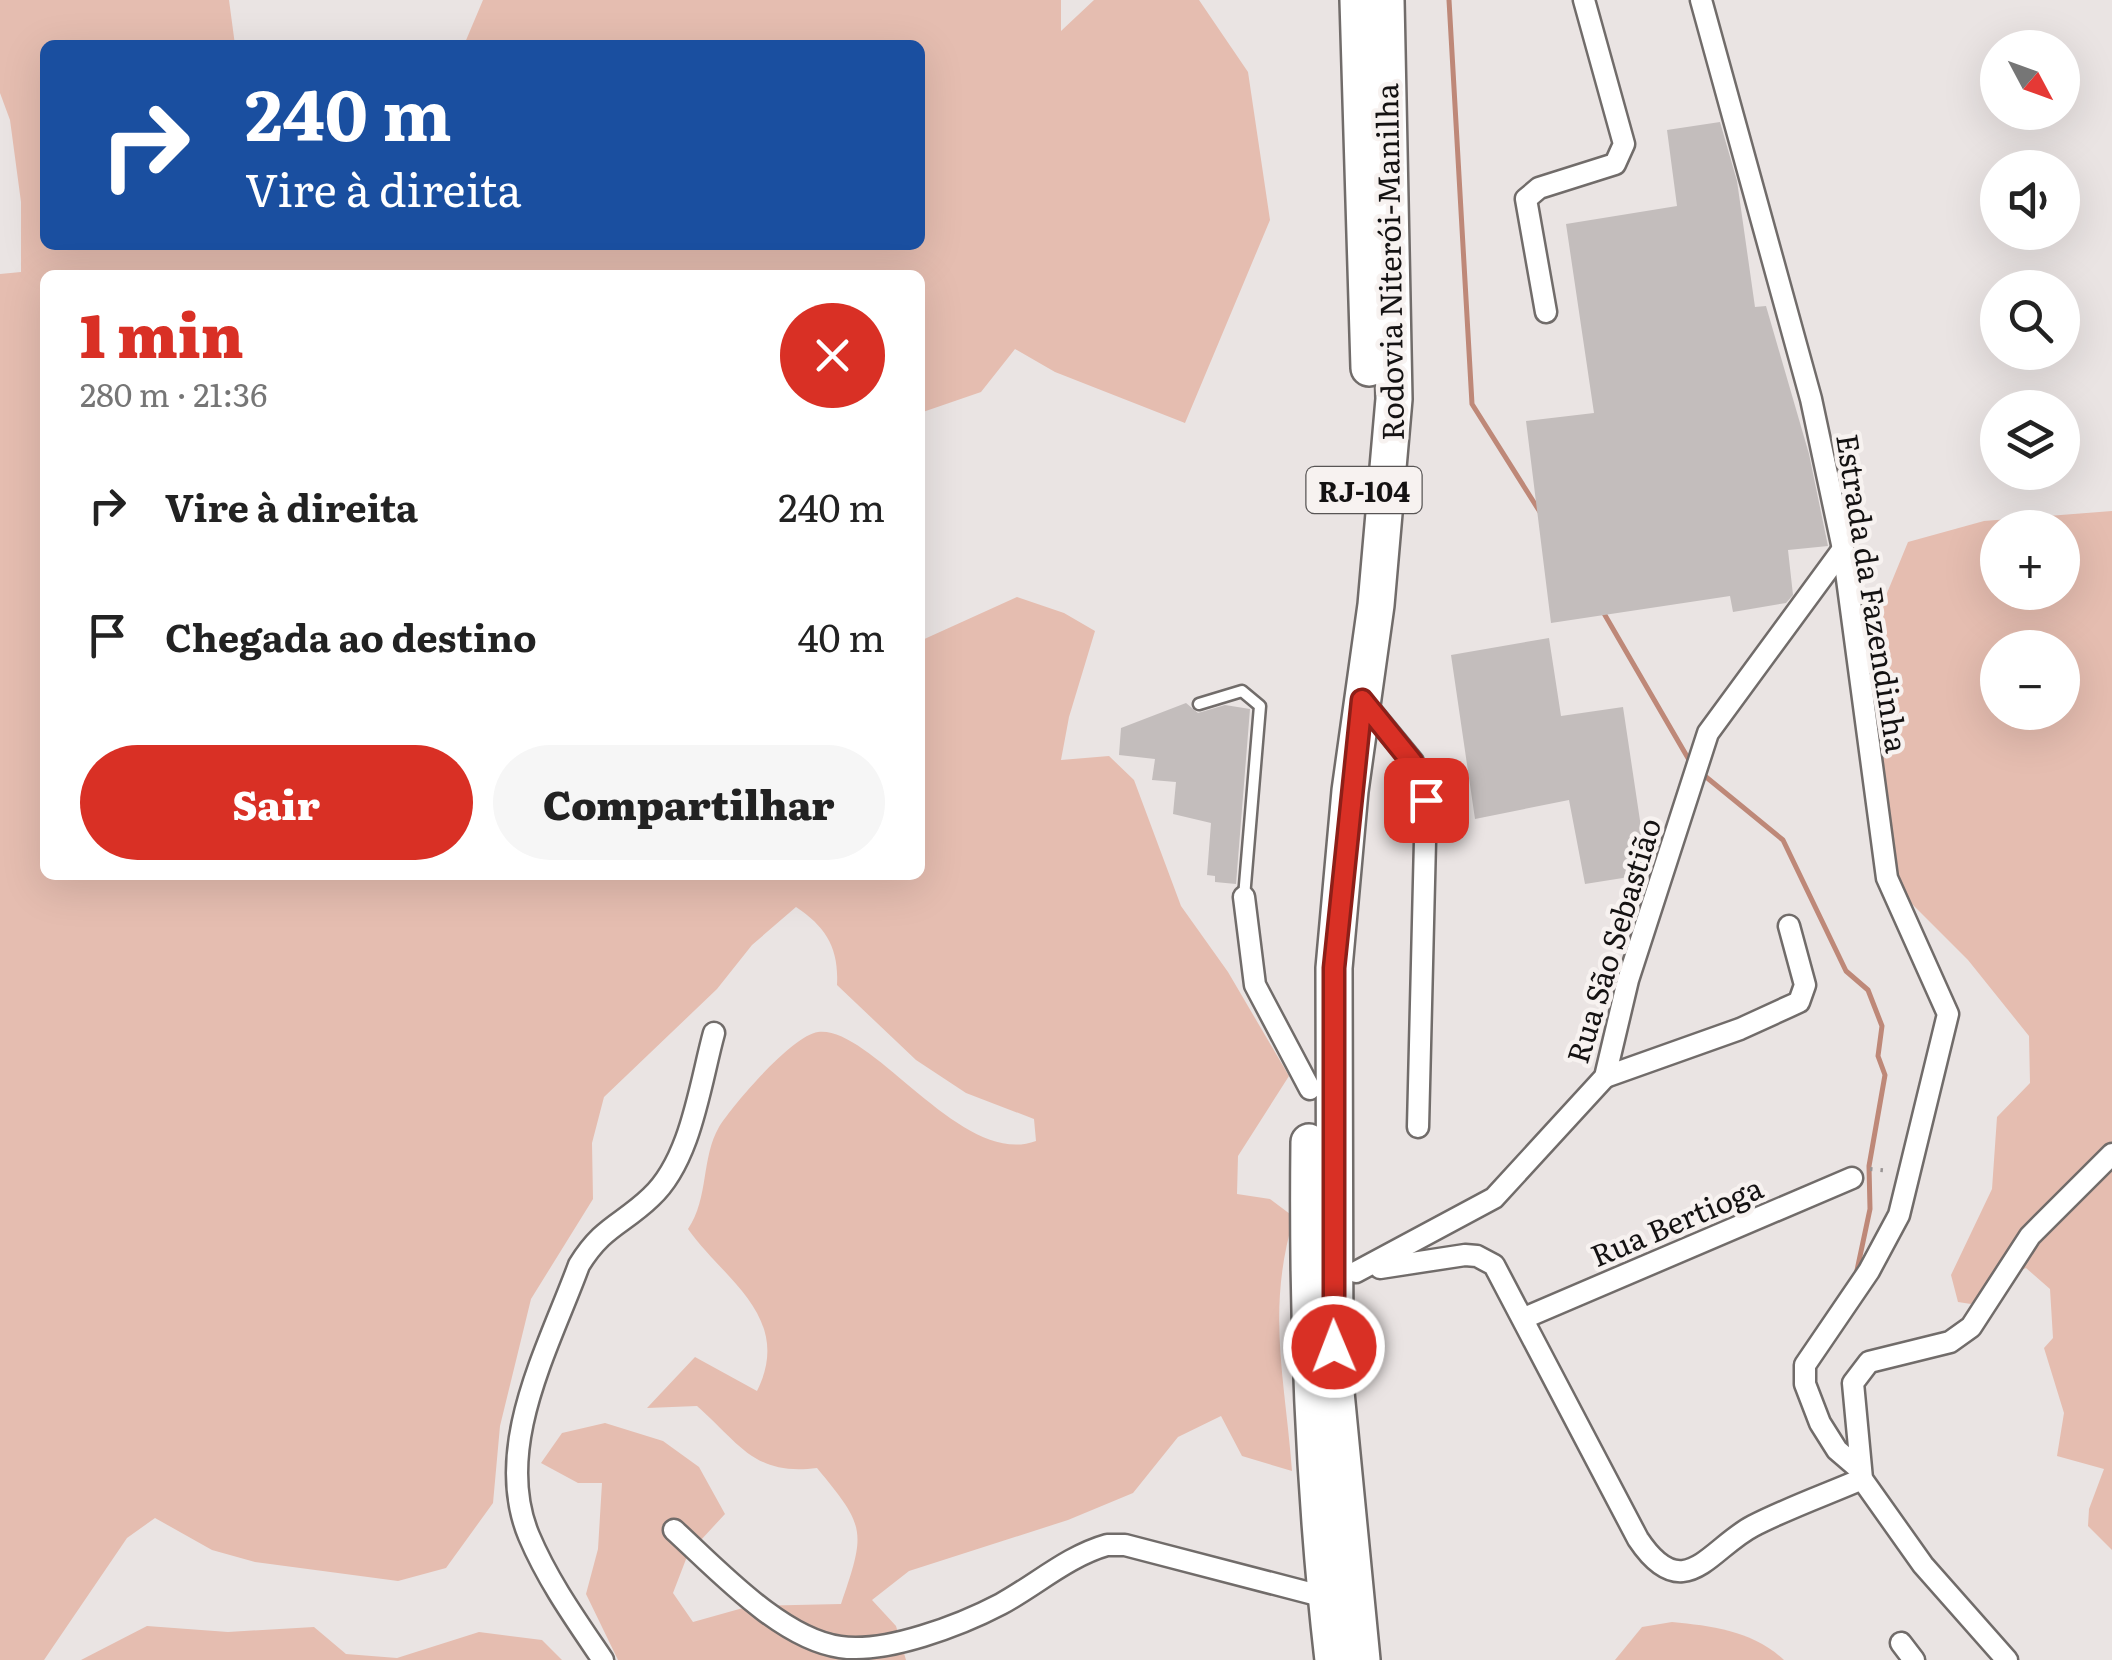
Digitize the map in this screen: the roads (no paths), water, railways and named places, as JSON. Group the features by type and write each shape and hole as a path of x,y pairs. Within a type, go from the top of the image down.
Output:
{"highway":[{"name":"Rodovia Niterói-Manilha","path":"1333,1660 1314,1475 1308,1310 1310,1089 1322,856 1369,434 1358,0"},
{"name":"Rodovia Niterói-Manilha","path":"1362,1660 1336,1401 1345,1274 1334,968 1376,605 1394,399 1386,0"}],"street":[{"path":"1546,312 1526,199 1539,188 1615,164 1624,144 1584,0"},
{"name":"Estrada da Fazendinha","path":"1701,0 1812,399 1842,549 1887,878 1948,1014 1904,1192 1883,1246 1805,1365 1805,1384 1820,1423 1837,1450 1860,1474"},
{"name":"Rua São Sebastião","path":"1345,1274 1494,1198 1605,1077 1628,980 1708,734 1842,549"},
{"path":"1362,700 1412,762 1426,800 1418,1128"},
{"path":"1244,897 1256,984 1310,1089"},
{"path":"1605,1077 1740,1030 1800,1002 1806,985 1789,926"},
{"path":"603,1660 555,1589 527,1532 516,1486 519,1441 579,1265 594,1240 653,1196 667,1176 682,1144 714,1033"},
{"path":"2007,1660 1923,1565 1860,1474 1853,1383 1869,1362 1950,1342 1971,1327 2030,1236 2112,1154"},
{"name":"Rua Bertioga","path":"1524,1318 1852,1178"},
{"path":"1345,1274 1477,1256 1494,1265 1638,1539 1650,1557 1666,1567 1684,1570 1705,1566 1751,1527 1860,1474"},
{"path":"674,1530 751,1599 815,1640 841,1648 873,1646 974,1618 1107,1544 1125,1544 1326,1597"},
{"path":"1901,1643 1914,1660"}],"lane":[{"path":"1199,704 1242,691 1260,706 1244,897"}],"waterway":[{"path":"1449,0 1472,404 1540,512"},
{"path":"1602,610 1692,765"},
{"path":"1700,772 1783,840 1846,971 1868,990 1882,1026 1878,1056 1885,1075 1869,1166 1870,1209 1856,1275"}]}
